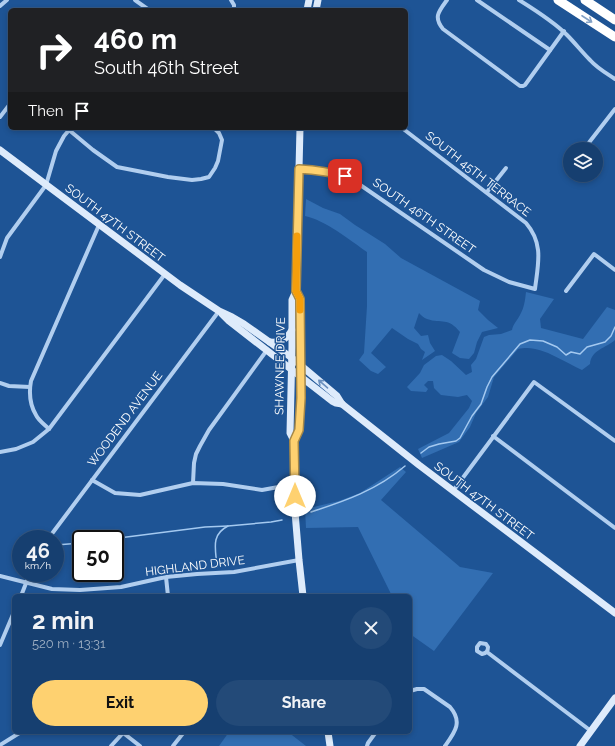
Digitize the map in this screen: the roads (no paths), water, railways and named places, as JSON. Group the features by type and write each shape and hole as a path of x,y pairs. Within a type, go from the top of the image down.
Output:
{"highway":[{"path":"558,0 615,37"},
{"path":"584,0 615,20"}],"main road":[{"name":"SHAWNEE DRIVE","path":"300,130 296,291 292,300 290,433 294,441 295,512 303,594"},
{"name":"SOUTH 47TH STREET","path":"0,150 180,285 219,311 244,324 292,358 337,396 342,404 453,491 615,613"},
{"name":"SHAWNEE DRIVE","path":"294,441 299,430 302,377 300,299 296,291"},
{"name":"SOUTH 47TH STREET","path":"219,311 229,321 291,369 336,403 342,404"},
{"path":"270,342 278,342 283,340 289,336 292,330"},
{"path":"301,398 305,392 311,389 319,390"},
{"path":"580,746 615,698"},
{"path":"328,734 330,746"}],"street":[{"path":"0,5 7,0"},
{"path":"135,0 146,8"},
{"path":"447,0 438,12 438,22 440,26 520,86 525,85 564,31"},
{"path":"478,0 550,50"},
{"path":"519,0 564,31 590,60 615,79"},
{"path":"0,116 8,106"},
{"path":"589,142 615,109"},
{"path":"0,257 7,238 46,185 56,151 69,130"},
{"path":"71,130 93,150 117,166 168,177 192,180 208,177 215,168 218,161 222,140 216,130"},
{"name":"SOUTH 45TH TERRACE","path":"405,130 523,220 532,230 536,239 538,256 535,289"},
{"path":"487,192 506,168"},
{"name":"SOUTH 46TH STREET","path":"299,169 332,173 345,176 353,180 484,270 509,282 535,289"},
{"path":"49,429 36,416 30,402 30,387 34,374 99,225"},
{"path":"566,291 594,254 615,270"},
{"path":"0,452 16,449 33,442 49,429 165,274"},
{"name":"WOODEND AVENUE","path":"55,530 219,311"},
{"path":"193,483 194,463 200,446 267,350"},
{"path":"453,491 534,382 615,441"},
{"path":"0,383 8,386 30,387"},
{"path":"493,436 615,528"},
{"path":"92,480 115,493 140,495 193,483 223,484 262,490 295,484"},
{"name":"HIGHLAND DRIVE","path":"0,576 52,589 80,590 121,587 166,577 234,572 299,560"},
{"path":"166,577 168,594"},
{"path":"22,594 26,583"},
{"path":"79,594 80,590"},
{"path":"0,645 12,617"},
{"path":"487,652 591,731"},
{"path":"412,690 424,689 450,707 455,714 457,723 456,728 454,734 445,746"},
{"path":"0,745 18,734"},
{"path":"111,746 120,734"},
{"path":"125,734 140,746"},
{"path":"173,746 182,734"},
{"path":"368,746 368,743 375,734"}],"waterway":[{"path":"421,453 429,447 456,441 460,438 472,416 481,404 492,377 520,344 530,340 543,341 557,347 566,355 571,352 580,354 587,347 605,342 611,336 615,327"},
{"path":"311,512 360,494 383,482 405,466"},
{"path":"217,567 215,544 216,538 222,530 228,526 282,520"},
{"path":"124,537 205,527 228,526"},
{"path":"64,544 72,544"}]}
